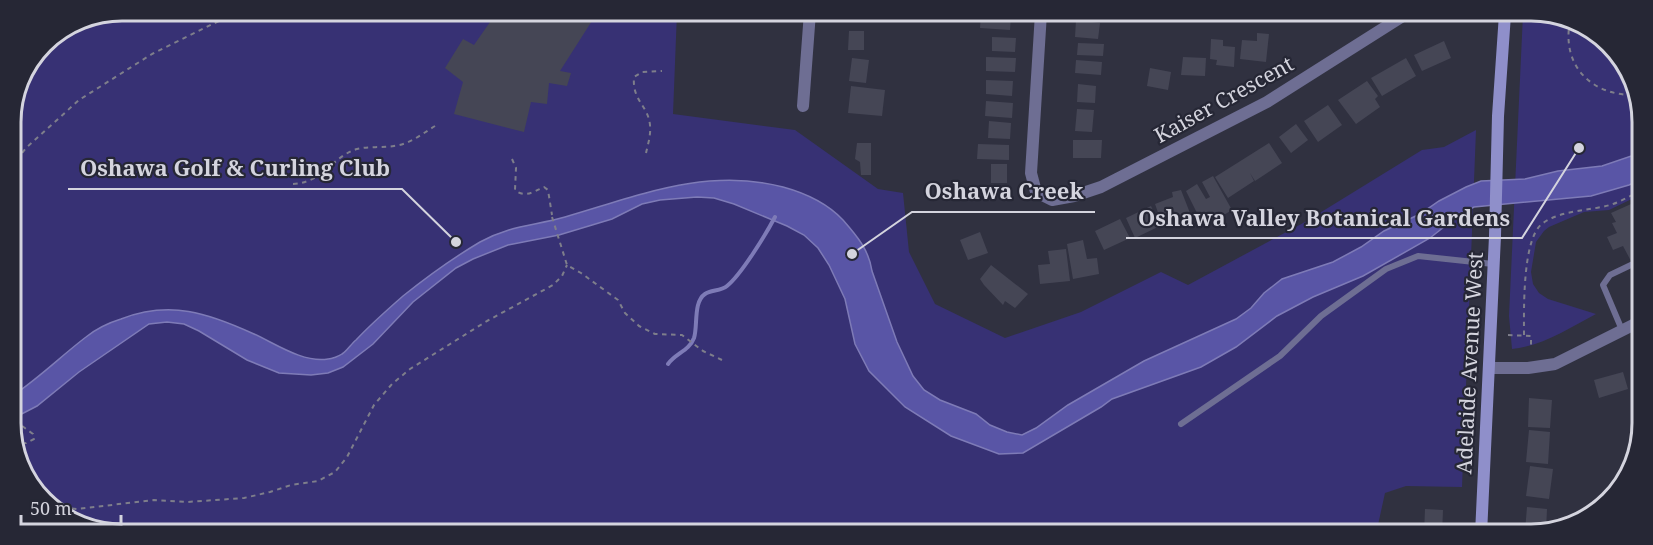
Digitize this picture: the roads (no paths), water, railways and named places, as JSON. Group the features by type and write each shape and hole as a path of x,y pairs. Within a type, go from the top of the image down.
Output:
{"main road":[{"name":"Adelaide Avenue West","path":"1481,524 1498,166 1498,116 1505,21"}],"street":[{"path":"803,106 809,21"},
{"name":"Kaiser Crescent","path":"1040,21 1031,173 1036,192 1052,200 1101,187 1267,102 1395,21"},
{"path":"1489,368 1528,368 1555,364 1632,325"}],"lane":[{"path":"1180,424 1280,356 1321,316 1386,270 1418,256 1494,264"},
{"path":"1622,330 1603,285 1610,275 1632,264"}],"waterway":[{"path":"668,364 692,342 697,308 701,298 707,293 725,288 733,281 753,254 775,217"}],"place":[{"name":"Oshawa Valley Botanical Gardens","path":"1579,148"},
{"name":"Oshawa Golf & Curling Club","path":"456,242"},
{"name":"Oshawa Creek","path":"852,254"}]}
